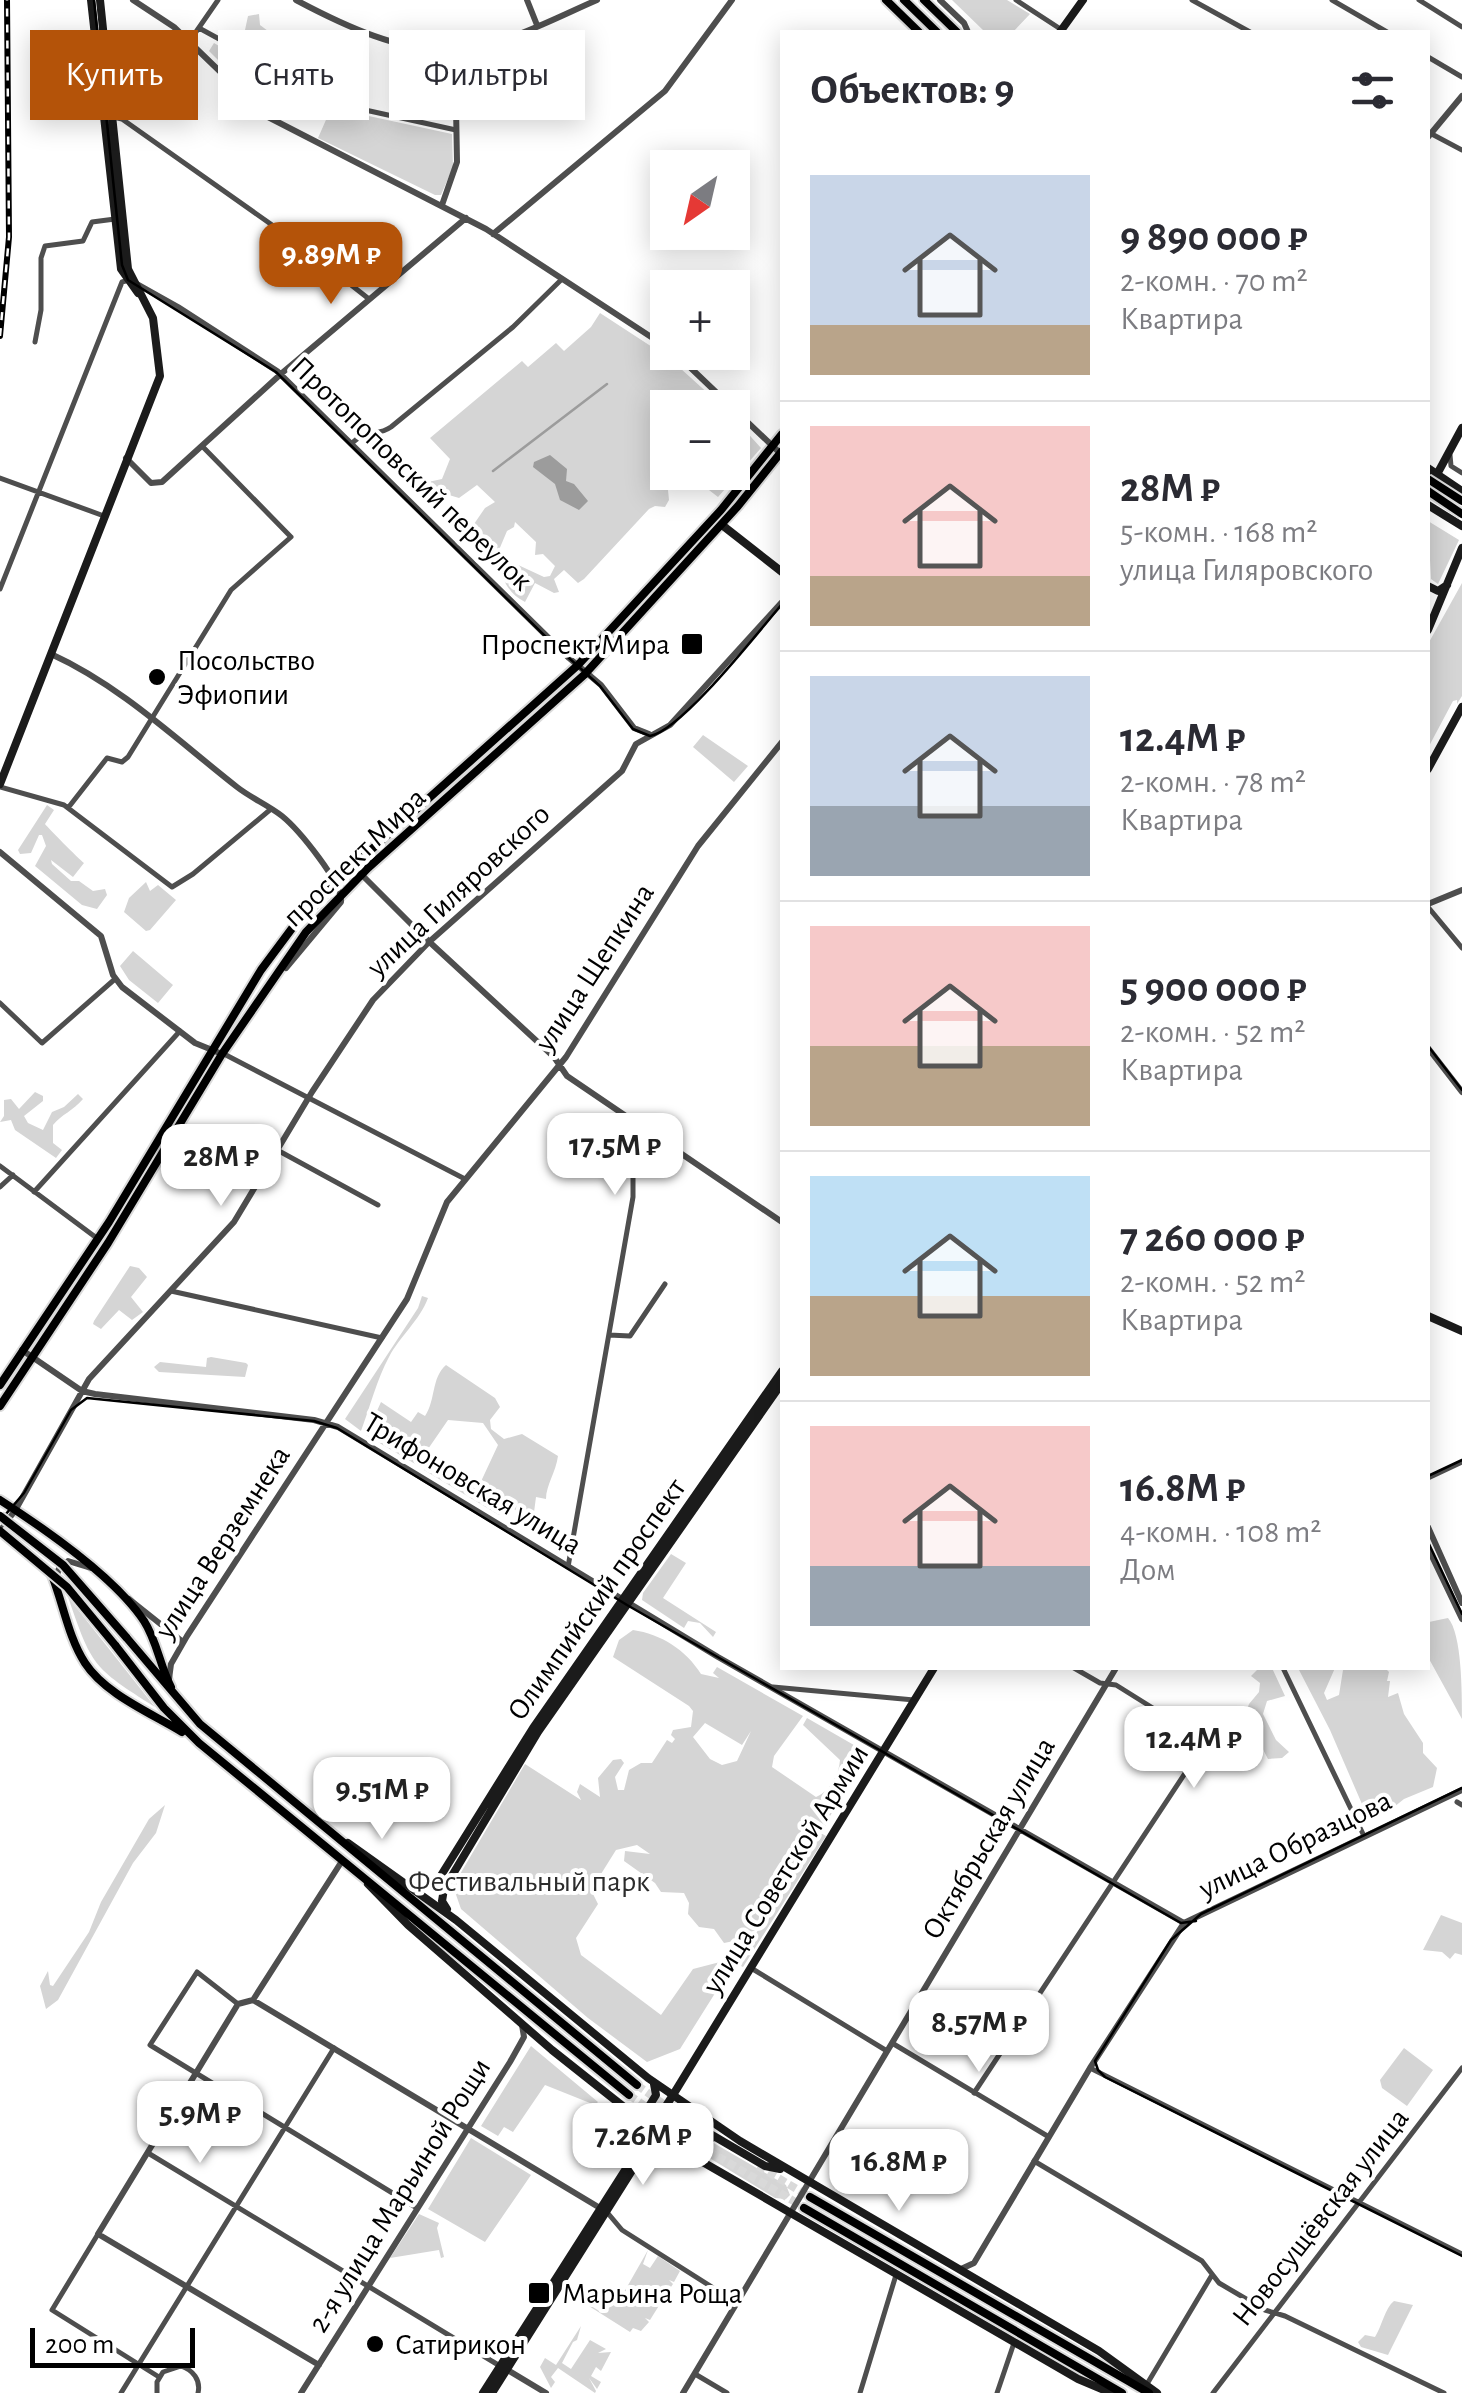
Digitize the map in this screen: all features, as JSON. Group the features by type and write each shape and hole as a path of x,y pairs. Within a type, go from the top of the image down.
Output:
{"main road":[{"path":"91,0 96,30"},
{"path":"100,0 102,30"},
{"path":"886,0 918,30"},
{"path":"904,0 935,30"},
{"path":"924,0 954,30"},
{"path":"1062,30 1082,0"},
{"path":"109,120 121,269 146,302"},
{"path":"0,786 160,376 153,318 128,269 109,120"},
{"path":"1432,476 1462,428"},
{"name":"проспект Мира","path":"0,1386 98,1239 210,1050 285,936 336,882 578,665 721,510 780,437"},
{"name":"проспект Мира","path":"0,1406 122,1220 258,998 306,932 361,874 586,672 722,525 780,454"},
{"path":"1432,476 1462,491"},
{"path":"1432,476 1462,502"},
{"path":"1430,492 1462,514"},
{"path":"1430,505 1462,526"},
{"path":"722,525 780,569"},
{"path":"1430,625 1462,548"},
{"path":"1430,587 1441,590 1462,558"},
{"path":"1430,765 1461,709"},
{"path":"1430,1317 1462,1332"},
{"name":"Олимпийский проспект","path":"456,1920 442,1901 444,1889 538,1732 780,1374"},
{"name":"Олимпийский проспект","path":"407,1882 424,1886 440,1877 533,1728 780,1385"},
{"path":"0,1500 106,1580 144,1620 172,1689 188,1710"},
{"path":"0,1516 42,1546 76,1578 188,1710 637,2086"},
{"path":"0,1534 13,1539 44,1565 91,1671 199,1743"},
{"path":"0,1534 67,1587 164,1708 199,1743 630,2096"},
{"name":"улица Советской Армии","path":"603,2210 933,1670"},
{"path":"336,1835 456,1920 648,2078 808,2184 1099,2351 1148,2389"},
{"path":"358,1875 408,1925 518,2020 668,2142 1078,2380 1111,2393"},
{"path":"629,2113 644,2113 656,2096 657,2089 648,2078"},
{"path":"652,2126 669,2118 683,2118 766,2166 789,2171"},
{"path":"705,2165 692,2154 691,2139 703,2134 726,2142"},
{"path":"483,2393 648,2145 668,2142"},
{"path":"810,2197 1157,2393"},
{"path":"804,2208 1122,2393"},
{"path":"492,2393 503,2368"}],"street":[{"path":"134,0 174,30"},
{"path":"218,0 199,28 338,104 456,130"},
{"path":"296,0 370,36 389,39"},
{"path":"526,0 537,25"},
{"path":"525,30 597,0"},
{"path":"493,234 665,91 732,0"},
{"path":"940,0 967,30"},
{"path":"1016,0 1058,30"},
{"path":"1192,0 1246,30"},
{"path":"1332,0 1384,30"},
{"path":"1418,0 1462,27"},
{"path":"198,50 275,122 466,218 650,336"},
{"path":"1430,58 1462,77"},
{"path":"1430,132 1462,96"},
{"path":"123,120 369,299"},
{"path":"442,205 456,172 456,120"},
{"path":"1430,135 1462,150"},
{"path":"126,458 148,481 158,484 280,374 466,218"},
{"path":"35,342 45,246 83,240 92,222 115,219"},
{"path":"352,443 362,434 391,428 502,337 562,279"},
{"path":"0,589 122,282 136,284"},
{"name":"Протопоповский переулок","path":"136,284 178,306 280,374 602,685 632,726"},
{"path":"693,370 780,451"},
{"path":"68,808 107,758 125,760 231,590 291,537 202,446"},
{"path":"1452,447 1451,466 1462,473"},
{"path":"0,478 104,516"},
{"name":"улица Гиляровского","path":"0,1534 82,1391 230,1228 374,1000 429,942 622,771 638,742 670,724 780,604"},
{"path":"51,654 86,670 238,788 284,817 342,893"},
{"path":"632,726 643,734 655,734"},
{"path":"632,726 632,752"},
{"name":"улица Щепкина","path":"326,1422 413,1289 446,1204 559,1066 698,846 780,744"},
{"path":"0,786 50,799 68,808 166,885 175,887 270,809"},
{"path":"0,852 101,936 115,979 180,1031 465,1180"},
{"path":"361,874 554,1056 567,1076 780,1221"},
{"path":"1430,905 1462,890"},
{"path":"1430,908 1462,948"},
{"path":"0,1003 42,1043 115,979"},
{"path":"34,1192 180,1031"},
{"path":"1430,1051 1462,1092"},
{"path":"568,1568 632,1197 633,1121"},
{"path":"278,1152 378,1205"},
{"path":"0,1166 98,1239"},
{"path":"0,1187 13,1176"},
{"path":"609,1335 630,1336 664,1284"},
{"path":"172,1291 382,1338"},
{"name":"Трифоновская улица","path":"22,1350 82,1391 148,1403 326,1422 769,1686 1184,1922"},
{"name":"улица Верземнека","path":"172,1689 169,1668 183,1642 326,1422"},
{"path":"1430,1477 1462,1462"},
{"path":"1430,1531 1462,1603"},
{"path":"1430,1551 1454,1583 1462,1620"},
{"path":"56,1586 58,1571 65,1562 75,1561 92,1569"},
{"path":"106,1580 183,1642"},
{"path":"974,2093 1205,1743 1125,1690 1078,1670"},
{"name":"Октябрьская улица","path":"683,2393 1115,1670"},
{"path":"1283,1670 1364,1836"},
{"path":"769,1686 914,1700"},
{"name":"улица Образцова","path":"974,2264 1090,2068 1184,1922 1462,1790"},
{"path":"159,2377 52,2310 238,2004 253,2000 342,1862"},
{"path":"751,1968 1049,2137"},
{"path":"238,2004 196,1972 150,2045 418,2209"},
{"path":"253,2000 603,2210 622,2230 737,2303"},
{"name":"2-я улица Марьиной Рощи","path":"301,2393 524,2037 518,2020"},
{"path":"122,2393 334,2048"},
{"path":"1090,2068 1462,2254"},
{"name":"Новосущёвская улица","path":"1213,2393 1462,2068"},
{"path":"146,2152 546,2393"},
{"path":"1034,2161 1202,2261 1228,2289 1444,2393"},
{"path":"98,2234 319,2365"},
{"path":"956,2269 974,2264"},
{"path":"974,2264 979,2282"},
{"path":"1148,2389 1212,2274"},
{"path":"860,2393 896,2275"},
{"path":"997,2393 1014,2343"},
{"path":"157,2393 159,2377 174,2366 187,2368 198,2379 198,2393"},
{"path":"694,2374 727,2393"}],"green space":[{"path":"952,0 1007,0 1030,14 1015,30 983,30"},
{"path":"259,14 260,25 267,30 245,30 248,16"},
{"path":"214,43 218,45 218,60 209,51"},
{"path":"369,116 452,134 453,167 441,195 435,195 318,138 326,120 369,120"},
{"path":"600,313 650,346 650,370 682,370 704,390 650,390 650,490 668,490 665,507 649,509 584,579 578,583 564,570 554,579 559,592 535,583 525,602 507,586 502,564 516,564 544,577 550,576 555,566 543,554 535,555 536,542 515,522 496,557 469,543 448,520 450,508 455,507 468,523 474,524 485,508 495,502 477,485 459,498 449,495 435,505 422,489 428,482 442,479 450,459 430,438 522,361 528,367 556,343 564,351 591,327"},
{"path":"750,436 761,448 750,461"},
{"path":"1430,522 1459,540 1438,584 1431,579"},
{"path":"1462,583 1462,696 1457,704 1457,700 1453,701 1430,744 1430,640"},
{"path":"703,735 748,766 734,782 693,747"},
{"path":"47,805 54,810 45,824 84,863 73,877 51,860 52,864 71,881 79,881 93,891 105,889 107,895 97,909 82,905 35,866 46,846 42,835 31,853 20,854 18,850"},
{"path":"146,882 150,891 158,885 176,900 146,931 124,912 129,898"},
{"path":"133,951 173,985 158,1003 129,980 120,966"},
{"path":"35,1092 43,1096 43,1101 24,1116 28,1123 43,1130 52,1112 78,1094 83,1099 53,1125 53,1143 62,1150 56,1158 15,1130 11,1120 0,1122 4,1100 11,1099 19,1109"},
{"path":"130,1266 139,1268 147,1277 131,1297 143,1312 132,1320 119,1310 101,1329 94,1321"},
{"path":"422,1296 428,1298 389,1357 361,1431 345,1419"},
{"path":"207,1358 246,1363 245,1377 159,1372 154,1367 160,1362 206,1367"},
{"path":"446,1365 495,1398 500,1407 490,1420 491,1429 504,1439 522,1434 558,1456 546,1499 536,1497 533,1520 512,1508 499,1515 424,1470 432,1460 477,1490 498,1445 483,1423 448,1420 417,1465 366,1435 381,1402 411,1422 418,1412 425,1416 438,1376"},
{"path":"671,1554 686,1563 663,1598 716,1632 713,1637 700,1623 688,1621 684,1628 642,1600"},
{"path":"68,1597 155,1707 118,1683 97,1663"},
{"path":"1448,1618 1453,1626 1459,1650 1462,1719 1430,1661 1430,1622"},
{"name":"Фестивальный парк","path":"633,1630 663,1639 701,1674 719,1678 713,1673 717,1667 803,1716 774,1756 772,1767 816,1797 833,1782 840,1760 803,1725 807,1718 869,1757 825,1829 820,1826 680,2049 647,2062 588,2018 461,1909 453,1886 525,1764 581,1800 577,1792 580,1784 600,1797 598,1778 613,1760 621,1759 624,1763 615,1777 618,1790 624,1790 629,1770 641,1763 652,1763 667,1740 672,1743 675,1739 671,1735 673,1730 691,1727 693,1711 689,1706 613,1657 619,1640","holes":["705,1723 742,1745 751,1731 737,1761 722,1765 710,1759 693,1737","637,1845 650,1854 625,1851 624,1861 655,1883 661,1892 684,1893 689,1903 688,1914 699,1927 714,1929 724,1943 734,1941 720,1962 693,1969 661,2015 581,1955 576,1938 598,1904 591,1890 616,1850"]},
{"path":"1257,1670 1273,1670 1285,1696 1267,1701 1263,1714 1276,1740 1289,1752 1282,1758 1268,1759 1245,1715 1259,1692 1260,1683 1251,1676"},
{"path":"1299,1670 1334,1670 1324,1693 1327,1700 1339,1695 1343,1670 1387,1670 1388,1697 1398,1693 1404,1714 1423,1743 1423,1753 1437,1768 1433,1787 1404,1799 1384,1815 1365,1811"},
{"path":"165,1805 156,1833 133,1863 58,2000 46,2009 40,1986 48,1971 53,1986 89,1932 101,1902 149,1819"},
{"path":"819,1832 826,1836 743,1967 737,1964"},
{"path":"1441,1915 1462,1923 1462,1955 1455,1953 1450,1959 1442,1952 1423,1950"},
{"path":"531,2046 598,2102 595,2105 545,2085 513,2132 504,2127 498,2136 481,2126"},
{"path":"1404,2048 1433,2070 1407,2106 1382,2088 1380,2080"},
{"path":"471,2138 531,2175 485,2242 428,2209"},
{"path":"705,2138 786,2185 790,2195 786,2199 775,2198 698,2151 695,2140"},
{"path":"419,2214 439,2223 444,2257 441,2258 439,2250 390,2258"},
{"path":"648,2250 643,2264 650,2268 658,2256 680,2271 674,2282 669,2280 673,2284 661,2302 656,2300 660,2304 650,2320 645,2318 649,2322 641,2331 633,2328 630,2332 573,2296 582,2292 588,2298 586,2303 601,2312 612,2306"},
{"path":"1394,2301 1413,2305 1388,2355 1361,2347 1358,2342 1365,2335 1375,2337"},
{"path":"581,2326 562,2363 571,2369 590,2340 606,2349 598,2353 611,2352 601,2371 596,2367 591,2376 601,2382 597,2389 589,2378 595,2393 558,2368 551,2377 555,2382 551,2388 540,2367 545,2358 556,2365"}],"shaded area":[{"path":"550,455 567,469 566,481 574,484 588,501 579,510 560,500 555,484 533,467 534,462"}],"waterway":[{"path":"493,471 607,384"}],"tunnel":[{"path":"637,2085 683,2118"},
{"path":"629,2095 712,2153 802,2206"},
{"path":"758,2166 810,2197"}],"tram line":[{"path":"94,0 122,265 128,280 276,372 600,686 633,729 650,736 680,717 780,606"},
{"path":"1430,1049 1462,1090"},
{"path":"0,1521 24,1493 71,1410 87,1398 314,1421 337,1428 627,1605 1181,1923 1196,1921"},
{"path":"1430,1475 1462,1460"},
{"path":"1430,1546 1462,1614"},
{"path":"1462,1788 1201,1914 1171,1940 1095,2061 1105,2077 1462,2256"}],"railway":[{"path":"0,336 9,237 7,0"}],"place":[{"name":"Проспект Мира","path":"692,644"},
{"name":"Посольство Эфиопии","path":"157,677"},
{"name":"Марьина Роща","path":"539,2293"},
{"name":"Сатирикон","path":"375,2344"}]}
